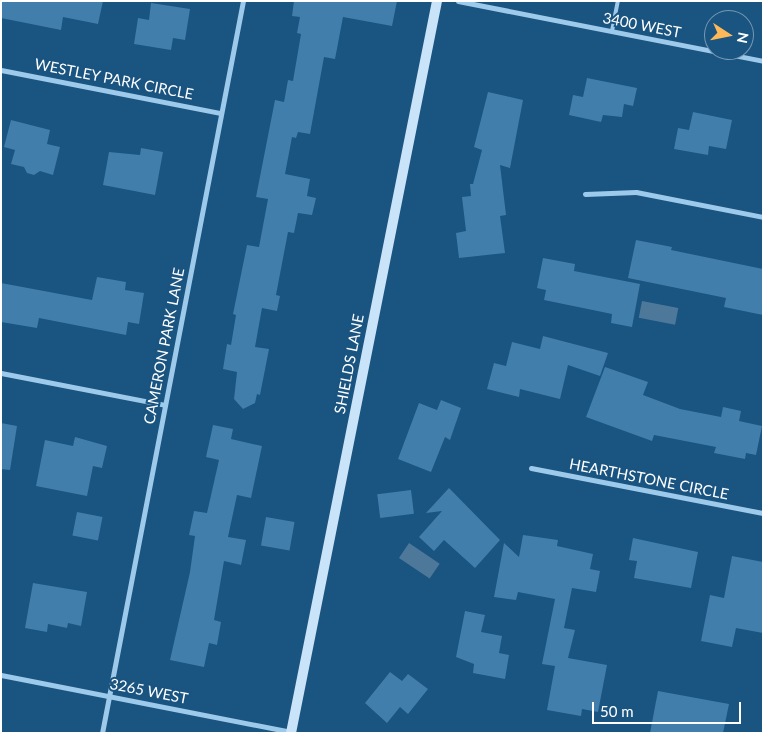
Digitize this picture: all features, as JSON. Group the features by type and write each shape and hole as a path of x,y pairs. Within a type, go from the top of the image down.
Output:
{"main road":[{"name":"SHIELDS LANE","path":"291,732 437,1"}],"street":[{"name":"CAMERON PARK LANE","path":"102,733 243,1"},
{"name":"3400 WEST","path":"458,1 763,61"},
{"name":"WESTLEY PARK CIRCLE","path":"1,70 221,113"},
{"path":"585,194 636,192 763,218"},
{"path":"1,373 165,404"},
{"name":"HEARTHSTONE CIRCLE","path":"531,468 763,513"},
{"name":"3265 WEST","path":"1,675 291,732"}],"lane":[{"path":"612,31 618,1"}],"water":[{"path":"642,301 678,308 675,325 639,318"},
{"path":"409,543 440,564 430,579 399,558"}],"building":[{"path":"1,1 103,1 98,24 63,17 61,30 1,18"},
{"path":"294,1 397,1 392,26 343,17 335,59 324,57 310,134 298,132 296,138 292,137 285,174 310,179 307,196 316,198 312,215 298,213 294,233 288,232 276,295 280,296 277,311 262,308 255,347 269,349 260,395 257,394 255,403 243,409 234,399 237,372 223,369 227,344 231,345 236,315 233,314 247,245 259,247 268,199 256,197 275,100 284,102 288,80 293,81 301,34 297,33 300,17 292,16"},
{"path":"151,3 190,9 185,40 173,38 171,50 134,44 138,18 149,20"},
{"path":"587,78 637,88 633,106 624,104 622,117 603,115 601,122 569,115 573,95 583,97"},
{"path":"488,92 523,100 510,168 500,165 506,215 500,216 505,253 459,258 456,233 466,231 462,197 471,196 470,184 473,184 482,150 474,147"},
{"path":"693,112 732,120 726,149 709,146 708,155 674,149 678,128 689,130"},
{"path":"11,120 50,130 47,144 60,147 53,175 40,171 34,175 27,173 24,167 11,164 15,150 4,147"},
{"path":"141,148 163,152 155,195 103,185 109,152 140,155"},
{"path":"636,240 672,247 671,250 763,269 763,315 724,307 726,298 628,278"},
{"path":"543,258 575,264 574,271 640,284 632,327 611,323 612,314 544,300 546,290 537,288"},
{"path":"97,277 126,282 125,290 144,293 139,324 128,322 126,335 39,318 37,328 1,322 1,283 92,300"},
{"path":"543,336 608,353 600,376 568,365 560,399 520,389 519,397 487,389 494,363 506,366 512,342 540,349"},
{"path":"605,367 648,382 643,395 680,409 721,417 723,407 741,411 739,421 762,426 756,455 746,453 745,459 714,453 716,447 654,435 652,441 586,417"},
{"path":"441,400 461,408 450,440 445,437 431,472 398,459 419,403 437,410"},
{"path":"1,423 17,426 10,470 1,469"},
{"path":"213,425 233,429 231,439 262,446 251,498 237,495 228,537 246,540 241,565 224,561 214,620 221,622 217,645 209,643 204,667 170,660 190,572 195,536 189,535 194,511 207,513 219,460 206,457"},
{"path":"75,437 107,446 102,468 93,466 87,496 36,486 45,440 73,446"},
{"path":"449,488 500,540 475,568 444,540 434,551 419,537 442,511 426,513"},
{"path":"411,490 414,514 380,518 377,494"},
{"path":"77,512 103,517 98,541 72,536"},
{"path":"266,517 295,522 290,551 261,546"},
{"path":"523,535 558,540 557,546 593,554 590,569 600,571 596,592 572,588 564,628 575,630 568,658 607,665 598,712 582,709 581,716 547,710 555,666 542,664 555,599 518,592 516,600 494,597 504,543 519,557"},
{"path":"633,538 698,552 691,588 634,578 637,561 629,560"},
{"path":"732,556 763,562 763,633 736,628 732,647 701,641 710,595 724,598"},
{"path":"33,583 87,592 81,626 68,623 67,628 48,624 47,632 25,628"},
{"path":"465,611 485,615 481,632 502,636 499,653 509,655 505,679 473,673 474,664 456,657"},
{"path":"390,672 402,681 408,674 428,689 408,714 400,707 387,723 365,703"},
{"path":"658,691 729,704 723,733 650,733"}]}
